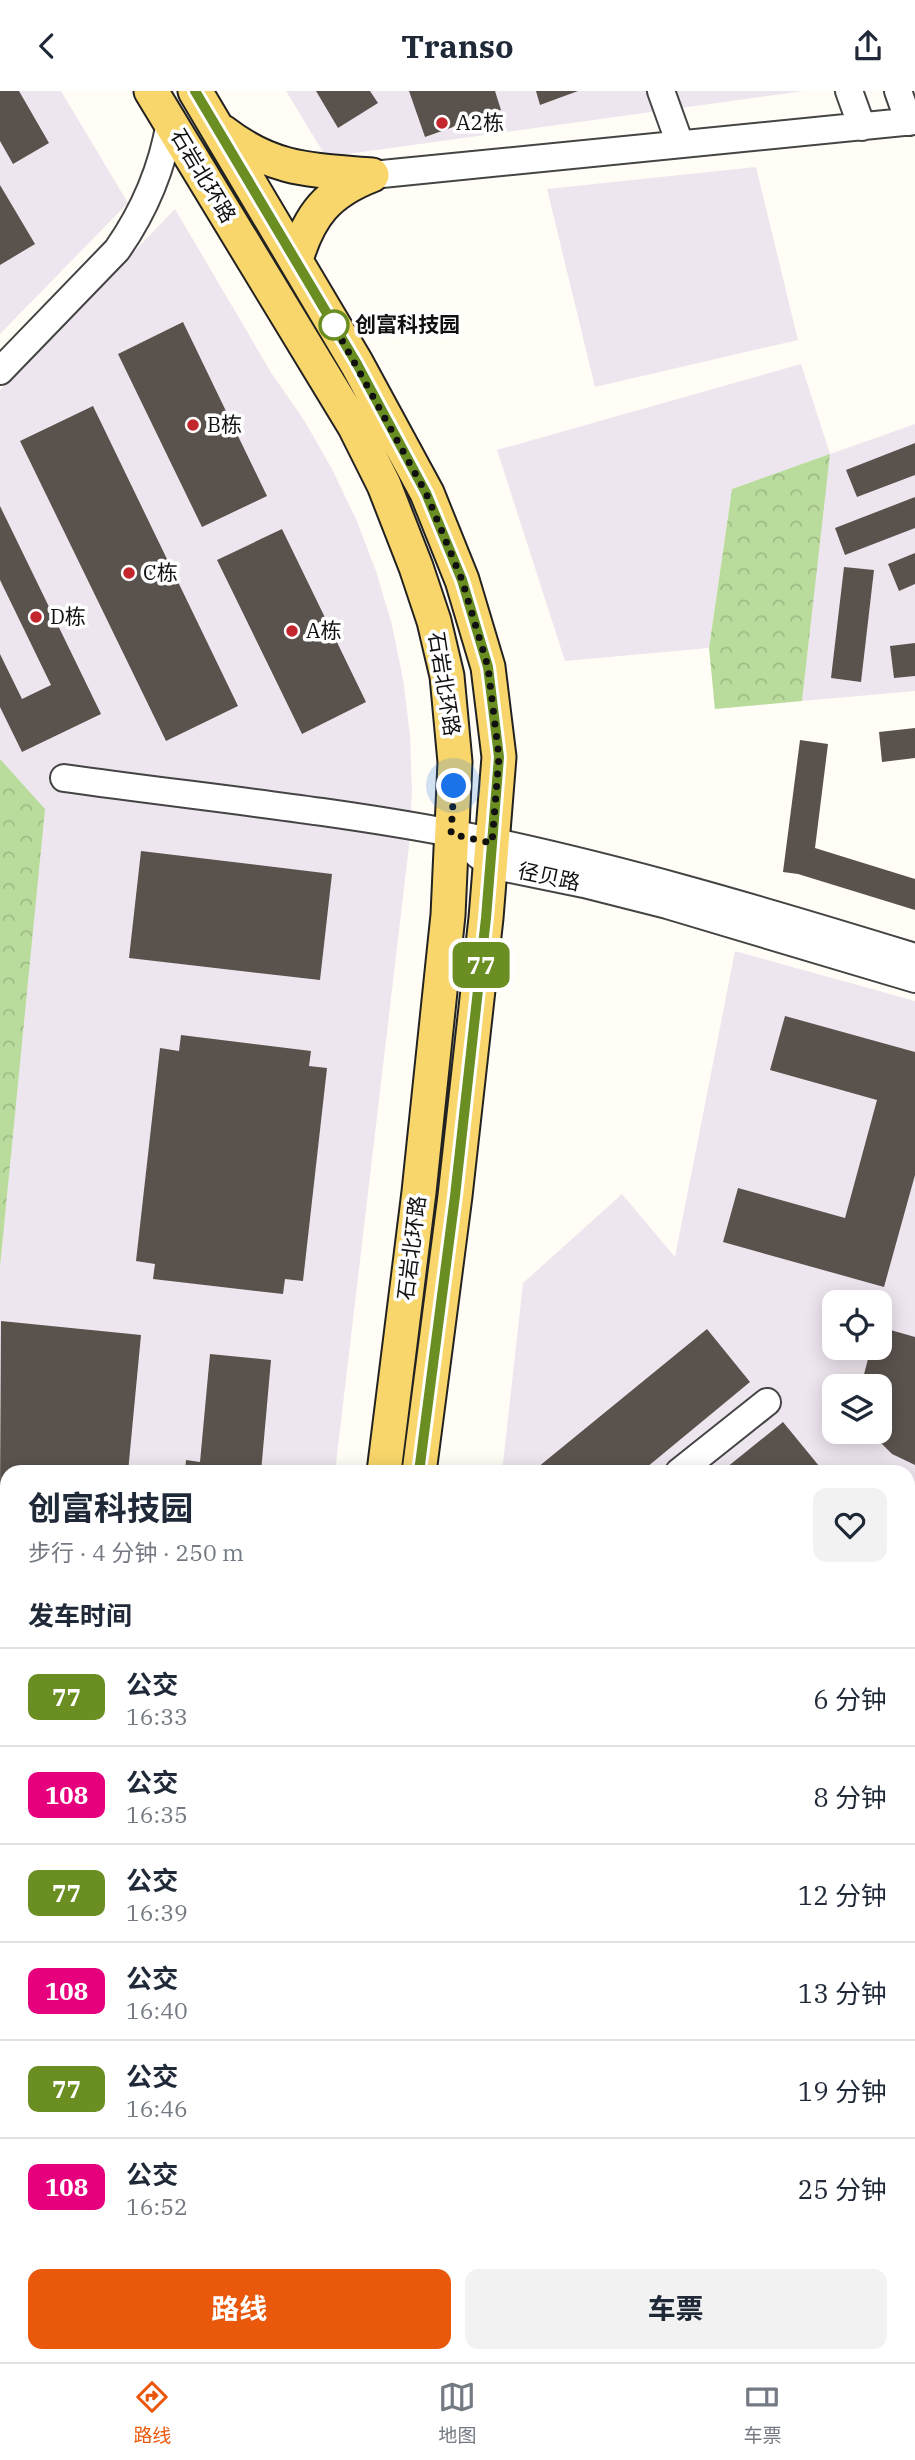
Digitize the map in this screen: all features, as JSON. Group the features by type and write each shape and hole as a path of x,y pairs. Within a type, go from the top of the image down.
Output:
{"main road":[{"name":"石岩北环路","path":"152,91 355,427 384,485 416,567 434,621 447,676 455,762 449,915 419,1192 385,1465"},
{"name":"石岩北环路","path":"195,91 357,364 415,471 462,580 488,667 499,757 491,854 468,1088 420,1465"},
{"path":"216,127 241,146 269,160 298,169 372,175"},
{"path":"296,260 302,237 314,216 330,198 349,184 372,175"}],"street":[{"path":"661,91 680,144"},
{"path":"849,91 862,127"},
{"path":"372,175 912,122 898,91"},
{"path":"0,371 117,250 131,230 153,188 164,156 170,122"},
{"path":"64,778 351,817 451,834"},
{"name":"径贝路","path":"451,834 491,854 584,884 667,905 915,979"},
{"name":"径贝路","path":"491,854 607,868 915,957"},
{"path":"688,1465 766,1402"}],"shaded area":[{"path":"0,91 61,91 128,203 0,334"},
{"path":"286,91 804,91 326,157"},
{"path":"756,167 798,340 595,387 547,189"},
{"path":"175,209 272,374 304,420 332,469 356,519 376,571 392,625 403,679 410,735 412,791 409,846 336,1465 0,1465 0,1267 44,810 0,759 0,390"},
{"path":"801,364 830,454 915,424 915,691 802,701 829,455 732,489 709,648 565,661 497,450"},
{"path":"735,951 915,1001 915,1465 503,1465 523,1283 622,1194 675,1257"}],"green space":[{"path":"830,454 802,701 715,709 709,648 732,489"},
{"path":"0,759 45,809 0,1267"}],"building":[{"path":"0,91 19,91 49,143 13,164 0,141"},
{"path":"316,91 370,91 378,103 338,128"},
{"name":"A2栋","path":"409,91 495,91 501,110 425,137"},
{"path":"536,91 578,91 540,105"},
{"path":"0,185 35,244 0,265"},
{"name":"B栋","path":"183,322 267,496 202,527 118,354"},
{"name":"C栋","path":"93,406 238,706 166,741 20,441"},
{"path":"915,443 915,475 857,497 846,470"},
{"path":"915,497 915,528 845,555 835,528"},
{"name":"D栋","path":"0,506 101,714 22,752 0,707 0,654 22,699 51,685 0,580"},
{"name":"A栋","path":"282,529 366,702 302,734 217,560"},
{"path":"915,553 915,584 899,591 888,564"},
{"path":"844,567 874,570 861,682 831,678"},
{"path":"915,643 915,676 894,678 890,646"},
{"path":"915,728 915,758 882,762 879,732"},
{"path":"800,740 828,744 815,848 915,879 915,910 798,874 783,872"},
{"path":"141,851 332,874 320,980 129,958"},
{"path":"785,1016 915,1052 915,1175 884,1287 723,1242 738,1188 845,1218 877,1100 770,1070"},
{"path":"181,1035 311,1051 309,1066 327,1068 303,1281 285,1279 283,1294 153,1279 155,1264 136,1261 160,1048 179,1051"},
{"path":"1,1321 141,1335 129,1465 0,1465"},
{"path":"707,1329 750,1382 649,1465 541,1465"},
{"path":"892,1330 915,1337 915,1465 892,1454 882,1444 892,1444 892,1374 864,1374 868,1360 892,1360"},
{"path":"210,1354 271,1360 262,1465 186,1465 186,1460 200,1462"},
{"path":"783,1422 818,1465 730,1465"}],"bus line":[{"name":"77","path":"195,91 393,428 426,493 462,580 488,667 499,757 486,918 473,1048 420,1465"}],"place":[{"name":"A2栋","path":"442,123"},
{"name":"创富科技园","path":"334,325"},
{"name":"B栋","path":"193,425"},
{"name":"C栋","path":"129,573"},
{"name":"D栋","path":"36,617"},
{"name":"A栋","path":"292,631"}],"route":[{"path":"334,325 332,322 393,428 426,493 462,580 488,667 499,757 492,843 451,834 454,786"}]}
